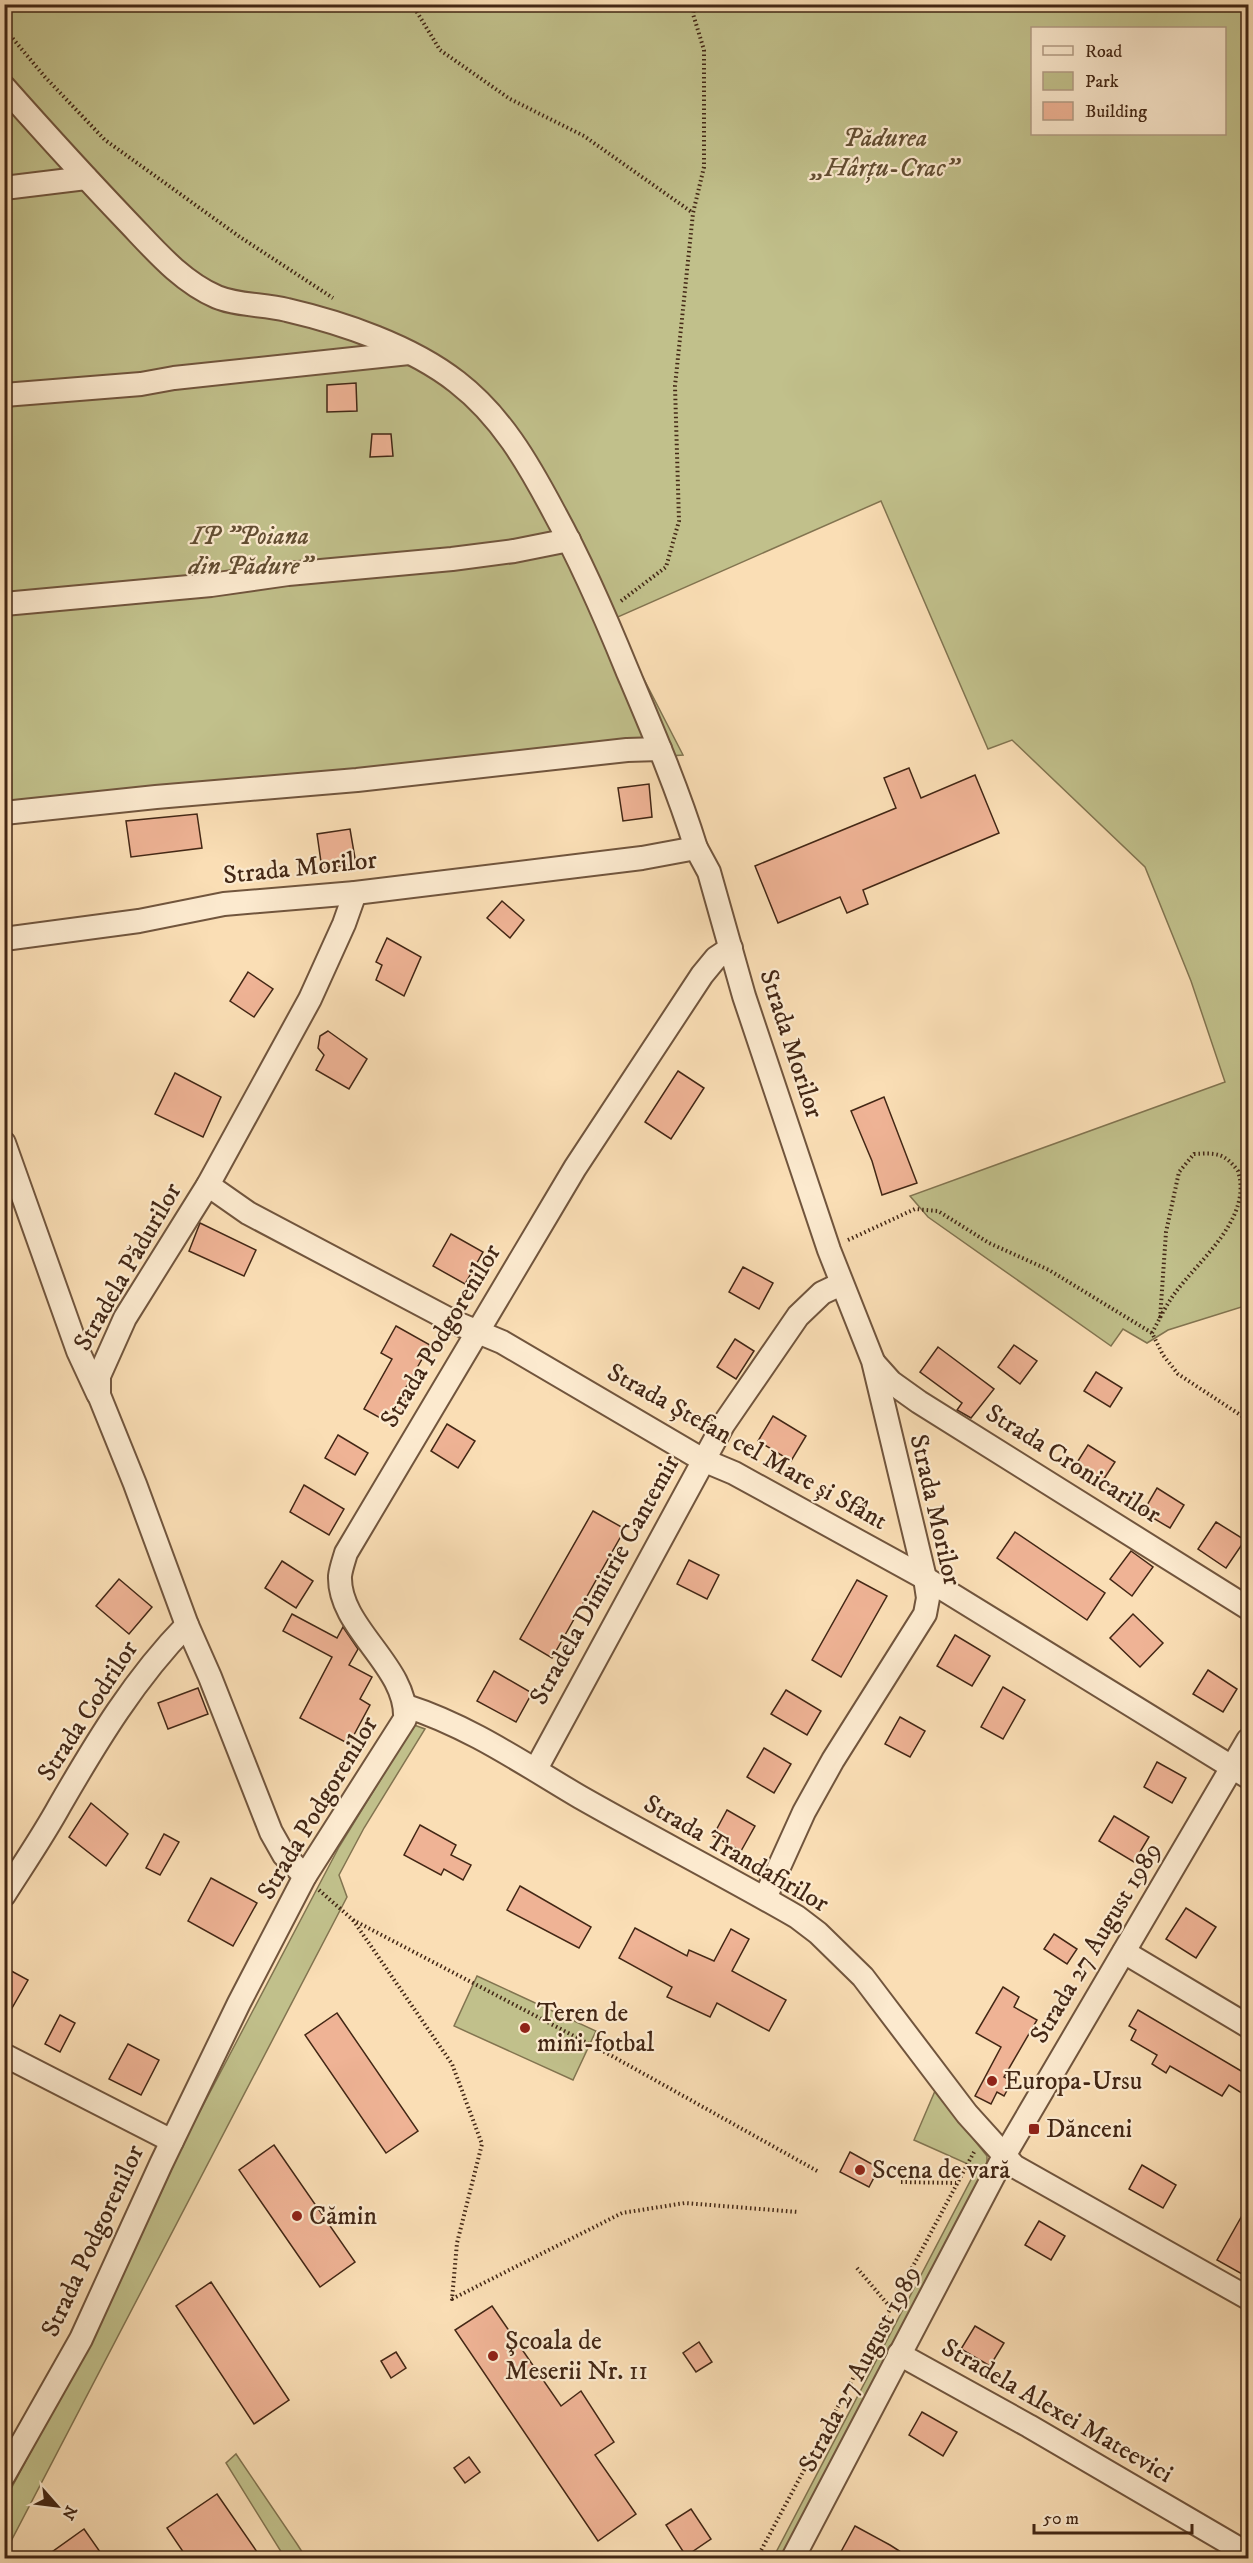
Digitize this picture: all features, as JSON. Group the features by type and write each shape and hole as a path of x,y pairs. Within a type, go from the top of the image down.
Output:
{"street":[{"path":"4,87 86,178 169,264 202,289 237,303 288,310 345,327 410,353 456,381 493,416 508,433 531,469 569,540 660,748 682,803 696,848"},
{"path":"4,188 86,178"},
{"path":"4,395 141,384 174,378 410,353"},
{"path":"4,604 452,559 514,551 569,540"},
{"path":"4,813 357,780 660,748"},
{"name":"Strada Morilor","path":"4,939 139,921 224,904 355,892 642,858 696,848 709,872 744,996 829,1250 873,1361 926,1578 928,1598 924,1614 833,1760 804,1812 765,1898"},
{"name":"Stradela Pădurilor","path":"99,1395 99,1376 125,1318 208,1185 310,999 344,924 355,892"},
{"name":"Strada Podgorenilor","path":"4,2475 81,2339 238,2003 305,1876 405,1719 406,1706 399,1687 344,1597 340,1576 346,1553 575,1168 684,1000 716,958 731,948"},
{"path":"4,1143 78,1351 99,1395 135,1484 187,1625 271,1832 285,1855 305,1876"},
{"name":"Strada Ștefan cel Mare și Sfânt","path":"208,1185 248,1213 454,1322 502,1342 703,1460 745,1479 926,1578 1241,1772"},
{"name":"Stradela Dimitrie Cantemir","path":"536,1769 723,1425 798,1316 822,1293 841,1284"},
{"name":"Strada Cronicarilor","path":"873,1361 891,1382 919,1402 1248,1608"},
{"name":"Strada Codrilor","path":"4,1895 61,1804 84,1761 149,1665 187,1625"},
{"name":"Strada Trandafirilor","path":"406,1706 432,1714 536,1769 579,1796 797,1917 818,1933 863,1977 984,2135 1004,2157 1027,2175 1248,2298"},
{"name":"Strada 27 August 1989","path":"793,2559 1004,2157 1124,1952 1241,1772 1248,1740"},
{"path":"1124,1952 1248,2026"},
{"path":"4,2055 172,2141"},
{"name":"Stradela Alexei Mateevici","path":"899,2354 1029,2426 1248,2554"}],"path":[{"path":"412,4 440,50 510,99 584,136 693,213"},
{"path":"603,614 666,567 679,521 675,386 693,213 704,167 704,50 693,14 695,4"},
{"path":"4,28 45,77 105,141 240,237 334,299"},
{"path":"1160,1319 1166,1232 1179,1172 1194,1154 1217,1153 1232,1163 1244,1180 1246,1191"},
{"path":"829,1250 915,1209 938,1211 989,1243 1049,1270 1152,1333 1163,1355 1178,1374 1248,1420"},
{"path":"1152,1333 1175,1293 1228,1239"},
{"path":"305,1876 352,1920 452,2064 482,2145 457,2243 452,2299 622,2213 685,2203 798,2212"},
{"path":"352,1920 612,2056 819,2172"},
{"path":"757,2559 956,2183 984,2135"},
{"path":"901,2182 956,2183"},
{"path":"856,2268 890,2307"}],"green space":[{"path":"4,5 1248,5 1248,1305 1168,1330 1147,1343 1123,1329 1111,1346 928,1217 910,1196 1225,1082 1191,981 1145,867 1012,740 988,749 881,501 613,619 683,755 612,760 5,822"},
{"path":"414,1725 425,1729 364,1828 339,1875 347,1897 5,2549 5,2500 106,2312 188,2134 339,1847"},
{"name":"Teren de mini-fotbal","path":"477,1976 596,2031 573,2080 454,2026"},
{"path":"935,2091 987,2156 987,2168 781,2558 773,2558 977,2168 914,2140"},
{"path":"236,2454 306,2558 285,2558 226,2463"}],"building":[{"path":"356,383 357,411 327,412 327,385"},
{"path":"372,434 391,434 393,456 370,457"},
{"path":"909,768 921,798 975,775 999,833 863,890 868,904 847,913 840,897 778,923 755,866 896,808 884,778"},
{"path":"649,784 652,817 623,821 618,788"},
{"path":"197,814 202,848 131,857 126,821"},
{"path":"350,829 356,864 322,869 317,834"},
{"path":"502,901 524,920 510,938 487,918"},
{"path":"387,938 421,957 404,996 376,980 382,965 376,962"},
{"path":"248,972 273,989 254,1017 230,1001"},
{"path":"328,1031 367,1059 349,1089 316,1070 324,1055 318,1048 320,1036"},
{"path":"678,1071 704,1088 671,1139 645,1122"},
{"path":"175,1073 221,1097 203,1137 155,1114"},
{"path":"884,1097 917,1183 882,1195 872,1161 851,1111"},
{"path":"200,1223 256,1250 244,1276 189,1251"},
{"path":"451,1234 483,1252 465,1284 433,1266"},
{"path":"743,1267 773,1283 759,1309 729,1292"},
{"path":"396,1326 430,1345 401,1396 407,1399 393,1425 364,1409 392,1359 381,1353"},
{"path":"735,1339 754,1351 736,1379 717,1367"},
{"path":"1014,1345 1037,1361 1020,1384 998,1367"},
{"path":"938,1347 994,1389 971,1418 957,1410 962,1403 920,1372"},
{"path":"1096,1372 1122,1388 1110,1407 1084,1391"},
{"path":"773,1416 806,1436 791,1461 758,1441"},
{"path":"447,1424 475,1441 458,1468 431,1451"},
{"path":"338,1435 368,1453 355,1475 325,1458"},
{"path":"1088,1445 1115,1462 1100,1485 1073,1469"},
{"path":"304,1485 344,1509 329,1535 290,1512"},
{"path":"1157,1488 1184,1505 1170,1528 1143,1512"},
{"path":"593,1511 625,1529 552,1658 520,1639"},
{"path":"1216,1522 1245,1540 1226,1568 1198,1549"},
{"path":"1015,1532 1105,1593 1087,1620 997,1558"},
{"path":"1131,1551 1153,1567 1132,1596 1110,1579"},
{"path":"689,1560 719,1575 707,1599 677,1584"},
{"path":"282,1561 313,1581 296,1608 265,1588"},
{"path":"119,1579 152,1607 129,1634 96,1606"},
{"path":"857,1580 887,1596 841,1677 812,1660"},
{"path":"292,1614 337,1638 343,1627 358,1649 349,1665 372,1677 360,1699 370,1705 349,1744 300,1718 332,1657 283,1631"},
{"path":"1133,1614 1163,1643 1140,1667 1110,1638"},
{"path":"955,1635 990,1656 972,1686 937,1666"},
{"path":"1208,1670 1237,1689 1223,1712 1193,1694"},
{"path":"494,1671 532,1693 516,1722 477,1701"},
{"path":"1003,1687 1025,1700 1003,1739 981,1727"},
{"path":"198,1688 208,1714 168,1729 158,1703"},
{"path":"786,1690 821,1711 807,1735 771,1714"},
{"path":"900,1717 925,1731 910,1757 885,1744"},
{"path":"764,1748 791,1764 774,1793 747,1777"},
{"path":"1157,1762 1186,1778 1172,1803 1144,1787"},
{"path":"91,1803 128,1834 106,1866 69,1837"},
{"path":"727,1810 755,1826 741,1851 713,1836"},
{"path":"1114,1816 1149,1837 1134,1862 1099,1841"},
{"path":"420,1825 456,1845 451,1855 471,1865 463,1880 444,1869 441,1875 404,1855"},
{"path":"164,1834 179,1842 160,1875 146,1868"},
{"path":"211,1878 257,1903 233,1946 188,1921"},
{"path":"520,1886 591,1927 579,1948 507,1910"},
{"path":"1186,1908 1216,1927 1196,1958 1166,1939"},
{"path":"635,1928 687,1956 689,1950 714,1961 731,1929 749,1939 732,1971 786,2000 769,2031 717,2003 710,2017 667,1997 672,1987 619,1958"},
{"path":"1054,1934 1077,1949 1067,1964 1044,1949"},
{"path":"4,1967 28,1980 4,2022"},
{"path":"1003,1987 1019,1997 1014,2007 1037,2020 1004,2077 1012,2081 1004,2096 997,2092 991,2104 975,2096 1001,2047 976,2033"},
{"path":"1138,2010 1248,2075 1248,2097 1229,2085 1222,2096 1170,2066 1166,2073 1152,2064 1157,2055 1131,2040 1136,2030 1129,2026"},
{"name":"Cămin","path":"337,2013 418,2131 386,2153 305,2035"},
{"path":"60,2015 75,2023 60,2052 45,2044"},
{"path":"128,2044 159,2060 141,2095 109,2079"},
{"name":"Cămin","path":"274,2145 355,2262 320,2287 239,2170"},
{"name":"Scena de vară","path":"850,2152 879,2168 869,2187 840,2172"},
{"path":"1142,2165 1176,2185 1163,2208 1129,2189"},
{"path":"1248,2205 1248,2263 1242,2274 1217,2260"},
{"path":"1039,2221 1065,2236 1051,2260 1025,2245"},
{"path":"211,2282 289,2400 254,2424 176,2306"},
{"path":"492,2306 561,2406 581,2391 614,2442 595,2455 636,2514 598,2541 455,2330"},
{"path":"975,2326 1004,2343 990,2366 961,2349"},
{"path":"699,2342 712,2362 696,2372 683,2353"},
{"path":"396,2352 406,2368 391,2378 381,2361"},
{"path":"922,2412 957,2432 943,2456 909,2435"},
{"path":"469,2457 480,2472 465,2483 454,2468"},
{"path":"217,2494 262,2559 188,2559 167,2528"},
{"path":"691,2509 711,2539 686,2556 666,2525"},
{"path":"855,2526 890,2545 912,2559 837,2559"},
{"path":"84,2529 105,2559 42,2559"}],"place":[{"name":"Teren de mini-fotbal","path":"525,2028"},
{"name":"Europa-Ursu","path":"992,2081"},
{"name":"Dănceni","path":"1034,2129"},
{"name":"Scena de vară","path":"860,2170"},
{"name":"Cămin","path":"297,2216"},
{"name":"Şcoala de Meserii Nr. 11","path":"493,2356"}],"park label":[{"name":"Pădurea „Hârțu-Crac”","path":"885,153"},
{"name":"IP \"Poiana din Pădure\"","path":"250,551"}]}
